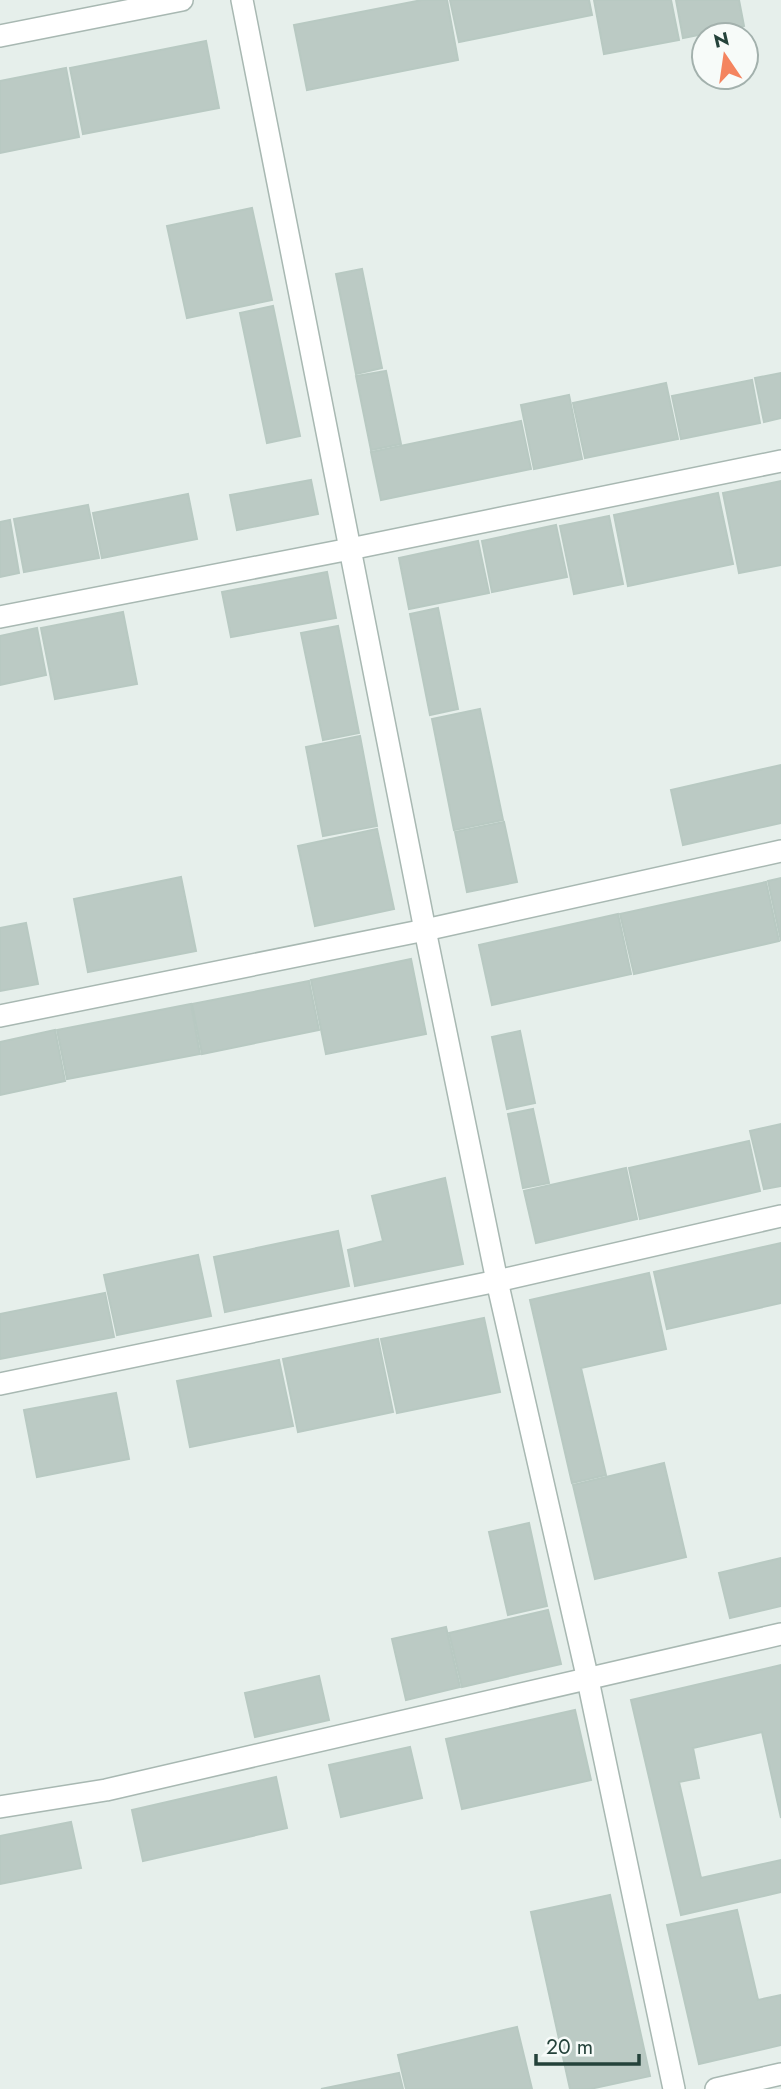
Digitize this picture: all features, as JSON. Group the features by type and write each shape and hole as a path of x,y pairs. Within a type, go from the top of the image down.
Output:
{"street":[{"path":"0,36 182,0"},
{"path":"242,0 425,930 497,1280 588,1680 674,2089"},
{"path":"0,617 781,461"},
{"path":"0,1016 425,930 781,851"},
{"path":"0,1384 497,1280 781,1216"},
{"path":"0,1807 106,1790 781,1634"},
{"path":"716,2089 781,2074"}],"building":[{"path":"422,0 447,0 458,60 307,90 294,25"},
{"path":"450,0 589,0 592,15 459,42"},
{"path":"594,0 671,0 679,40 604,54"},
{"path":"676,0 739,0 743,21 690,21 690,37 683,38"},
{"path":"206,41 219,108 83,134 70,68"},
{"path":"66,68 79,137 0,153 0,81"},
{"path":"252,208 272,300 187,318 167,226"},
{"path":"362,269 382,368 356,374 336,274"},
{"path":"273,306 300,436 267,443 240,313"},
{"path":"386,371 401,444 371,450 356,376"},
{"path":"781,373 781,418 764,422 755,378"},
{"path":"752,380 760,423 681,439 672,396"},
{"path":"666,383 678,439 585,458 573,403"},
{"path":"569,395 582,459 534,469 521,405"},
{"path":"521,421 531,469 381,500 371,452"},
{"path":"311,480 318,514 237,530 230,495"},
{"path":"781,481 781,565 739,573 723,493"},
{"path":"718,493 733,564 628,586 614,515"},
{"path":"188,494 197,539 102,558 93,513"},
{"path":"88,505 99,558 24,572 14,519"},
{"path":"609,516 623,584 574,594 560,526"},
{"path":"10,520 19,573 0,577 0,522"},
{"path":"556,525 567,577 492,592 482,541"},
{"path":"478,541 489,593 409,609 399,558"},
{"path":"327,572 336,618 231,637 222,592"},
{"path":"438,608 458,709 430,715 410,614"},
{"path":"123,612 137,684 55,699 41,628"},
{"path":"338,626 359,733 323,740 301,633"},
{"path":"37,628 46,675 0,685 0,636"},
{"path":"480,709 503,820 454,830 432,719"},
{"path":"360,736 377,826 323,836 306,747"},
{"path":"781,765 781,823 683,845 671,790"},
{"path":"504,822 517,882 467,892 455,832"},
{"path":"377,829 394,909 315,926 298,846"},
{"path":"181,877 196,951 88,972 74,899"},
{"path":"781,878 781,941 768,881"},
{"path":"766,882 779,941 634,974 620,914"},
{"path":"618,914 631,974 492,1005 479,945"},
{"path":"26,923 38,984 0,991 0,928"},
{"path":"411,959 426,1034 326,1054 311,980"},
{"path":"309,981 319,1030 202,1054 192,1004"},
{"path":"191,1004 200,1054 67,1079 57,1030"},
{"path":"55,1030 65,1081 0,1095 0,1042"},
{"path":"520,1031 535,1103 507,1109 492,1037"},
{"path":"533,1109 549,1183 523,1188 508,1114"},
{"path":"781,1124 781,1186 764,1189 750,1131"},
{"path":"749,1141 760,1191 640,1219 629,1168"},
{"path":"626,1168 637,1219 536,1243 524,1191"},
{"path":"445,1178 463,1264 355,1286 348,1250 383,1241 372,1196"},
{"path":"338,1231 349,1286 225,1312 214,1257"},
{"path":"781,1243 781,1303 667,1329 654,1272"},
{"path":"198,1255 211,1316 117,1335 104,1275"},
{"path":"649,1273 666,1349 581,1368 606,1475 572,1483 530,1300"},
{"path":"105,1293 114,1337 0,1359 0,1314"},
{"path":"484,1318 500,1392 397,1413 381,1339"},
{"path":"378,1339 393,1412 298,1432 283,1359"},
{"path":"279,1360 293,1426 190,1447 177,1381"},
{"path":"116,1393 129,1459 37,1477 24,1410"},
{"path":"664,1463 686,1557 595,1579 573,1485"},
{"path":"529,1523 547,1606 508,1615 489,1532"},
{"path":"781,1558 781,1606 730,1618 719,1573"},
{"path":"548,1610 561,1664 462,1687 449,1633"},
{"path":"446,1627 460,1687 406,1700 392,1639"},
{"path":"781,1665 781,1818 762,1732 693,1748 699,1778 679,1782 701,1878 781,1860 781,1892 681,1915 631,1700"},
{"path":"319,1676 329,1720 255,1737 245,1693"},
{"path":"575,1710 591,1780 462,1809 446,1739"},
{"path":"410,1747 422,1798 341,1817 329,1765"},
{"path":"276,1777 287,1828 143,1861 132,1810"},
{"path":"71,1822 81,1868 0,1884 0,1836"},
{"path":"610,1895 650,2076 590,2089 570,2089 531,1912"},
{"path":"737,1910 758,2000 781,1995 781,2045 699,2064 667,1925"},
{"path":"517,2027 532,2089 406,2089 398,2055"},
{"path":"399,2073 403,2089 321,2089"}]}
